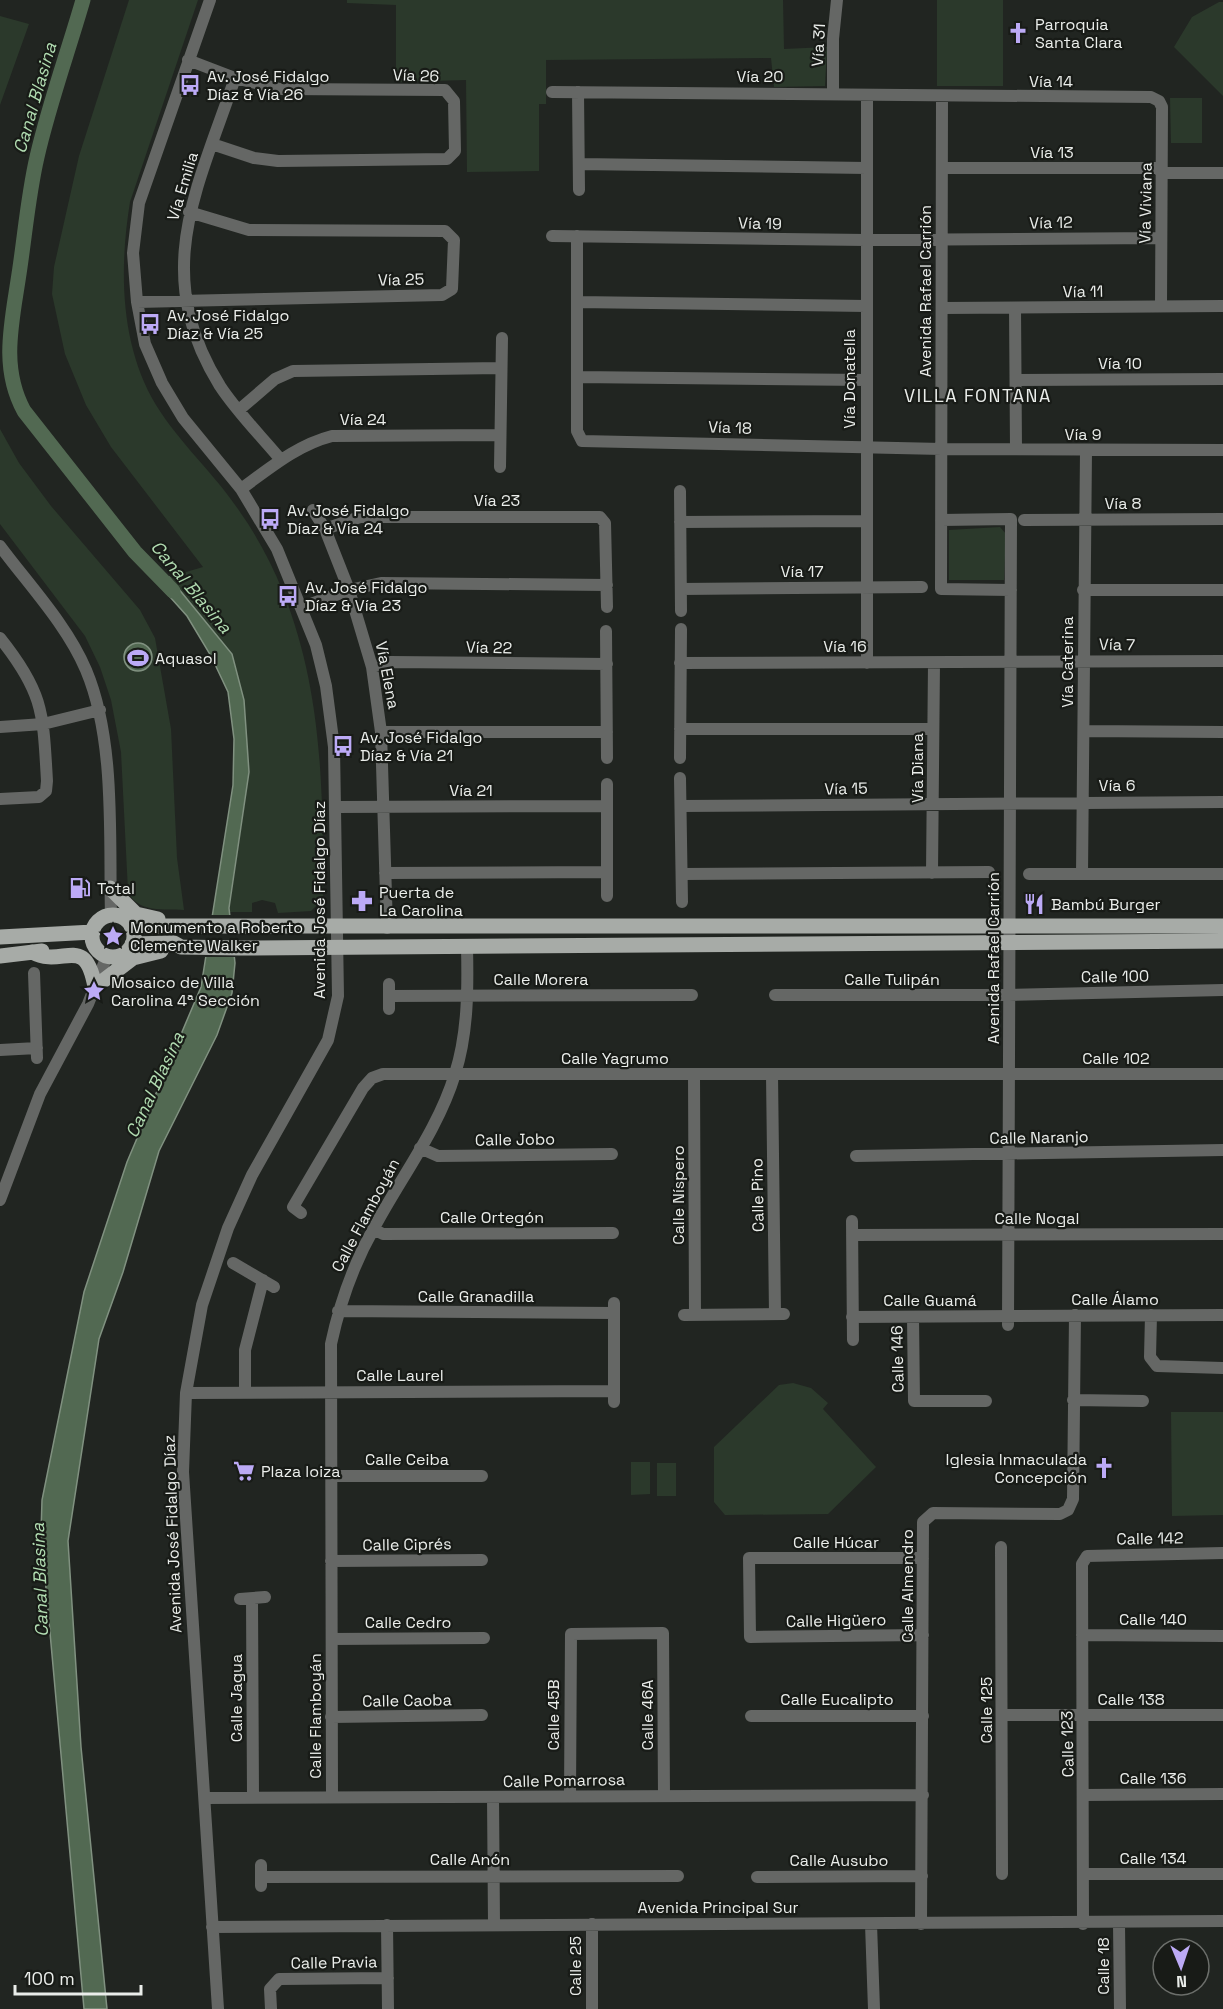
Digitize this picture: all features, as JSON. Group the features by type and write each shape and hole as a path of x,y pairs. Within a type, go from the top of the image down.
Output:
{"main road":[{"path":"110,888 120,894 132,911 141,916 191,923"},
{"path":"0,937 99,945 122,955 132,944 134,937 131,926 123,918 111,916 98,922 99,945"},
{"path":"131,926 201,921 213,927 338,926 1008,934 1223,940"},
{"path":"32,952 42,957 69,955 80,957 90,966 95,987 133,958 186,947 467,946 1008,934 1223,926"},
{"path":"132,944 174,943 186,947"},
{"path":"0,956 99,945"}],"street":[{"name":"Avenida José Fidalgo Díaz","path":"210,0 140,203 133,253 137,302 145,344 162,383 183,418 241,489 277,549 303,607 316,645 326,686 333,737 338,926 338,996 328,1040 252,1175 228,1228 202,1305 186,1393 182,1463 206,1798 218,2009"},
{"name":"Vía 31","path":"833,92 832,39 837,0"},
{"name":"Vía 26","path":"188,60 235,78 280,89 445,90 454,101 455,152 447,159 278,161 254,158 212,144"},
{"name":"Vía Emilia","path":"235,78 189,212 183,250 186,301 202,353 222,388 281,460"},
{"name":"Vía 20","path":"552,92 833,92 942,97"},
{"path":"578,92 579,190"},
{"name":"Vía Donatella","path":"867,95 865,448 867,663"},
{"name":"Vía 14","path":"942,97 1151,97 1159,100"},
{"name":"Avenida Rafael Carrión","path":"942,97 941,589 1011,590"},
{"name":"Vía Viviana","path":"1159,100 1162,107 1161,306"},
{"path":"579,164 867,168"},
{"name":"Vía 13","path":"942,168 1223,173"},
{"name":"Vía 25","path":"137,302 442,295 452,289 454,240 445,231 249,230 189,212"},
{"name":"Vía 19","path":"552,236 942,240"},
{"path":"577,236 577,302 866,306"},
{"name":"Vía 12","path":"942,240 1160,238"},
{"name":"Vía 18","path":"577,302 577,431 582,441 942,449"},
{"name":"Vía 11","path":"943,308 1223,306"},
{"path":"1015,308 1016,450"},
{"path":"500,467 502,338"},
{"path":"240,409 275,379 293,370 501,368"},
{"path":"577,377 866,380"},
{"name":"Vía 10","path":"1016,380 1223,379"},
{"name":"Vía 24","path":"241,489 312,441 332,436 500,435"},
{"name":"Vía 9","path":"942,449 1223,450"},
{"name":"Vía Caterina","path":"1082,874 1086,451"},
{"path":"680,491 681,611"},
{"name":"Vía Elena","path":"313,510 325,529 350,590 372,667 381,732 387,928"},
{"name":"Vía 23","path":"325,529 360,517 600,517 605,523 607,607"},
{"name":"Avenida Rafael Carrión","path":"941,520 1011,519 1008,1320"},
{"name":"Vía 8","path":"1024,520 1223,519"},
{"path":"680,522 866,521"},
{"path":"0,546 66,634 86,669 100,710 106,761 111,916"},
{"path":"303,607 350,590 381,583 607,585"},
{"name":"Vía 17","path":"681,589 922,587"},
{"path":"1083,590 1223,590"},
{"path":"680,758 681,629"},
{"path":"606,632 607,758"},
{"path":"0,799 39,797 46,791 40,704 29,677 2,642"},
{"name":"Vía 7","path":"1010,662 1223,661"},
{"name":"Vía 22","path":"372,667 390,662 607,664"},
{"name":"Vía 16","path":"681,663 1010,662"},
{"name":"Vía Diana","path":"932,873 934,663"},
{"path":"0,727 43,724 100,710"},
{"path":"680,729 933,729"},
{"path":"1084,731 1223,732"},
{"path":"381,732 607,732"},
{"path":"680,778 682,902"},
{"path":"607,784 607,896"},
{"name":"Vía 6","path":"1011,802 1223,802"},
{"name":"Vía 15","path":"681,806 1011,802"},
{"name":"Vía 21","path":"336,807 607,806"},
{"path":"386,873 607,872"},
{"path":"682,874 989,872"},
{"path":"1029,874 1223,874"},
{"path":"0,1200 5,1167 95,987 99,945"},
{"name":"Calle Flamboyán","path":"332,1796 331,1344 338,1311 349,1279 373,1229 440,1113 455,1074 468,996 467,946"},
{"path":"0,1050 37,1053 34,973"},
{"name":"Calle 100","path":"1009,995 1223,990"},
{"name":"Calle Morera","path":"389,996 693,995"},
{"name":"Calle Tulipán","path":"775,995 1009,995"},
{"name":"Calle Yagrumo","path":"297,1210 363,1088 372,1078 383,1074 1010,1075"},
{"name":"Calle 102","path":"1010,1075 1223,1074"},
{"name":"Calle Níspero","path":"694,1075 689,1315 779,1314"},
{"name":"Calle Pino","path":"772,1076 779,1314"},
{"name":"Calle Jobo","path":"420,1148 438,1156 612,1154"},
{"name":"Calle Naranjo","path":"856,1156 1223,1150"},
{"path":"852,1221 853,1340"},
{"name":"Calle Ortegón","path":"373,1229 383,1234 613,1233"},
{"name":"Calle Nogal","path":"852,1235 1223,1234"},
{"path":"233,1263 274,1287"},
{"path":"244,1393 245,1350 263,1280"},
{"name":"Calle Granadilla","path":"338,1311 614,1308 614,1396"},
{"name":"Calle Álamo","path":"1008,1320 1075,1315 1223,1315"},
{"name":"Calle Almendro","path":"921,1924 923,1522 933,1513 1060,1514 1068,1510 1073,1499 1075,1315"},
{"path":"1151,1315 1150,1357 1157,1366 1223,1368"},
{"name":"Calle Guamá","path":"852,1317 1008,1320"},
{"name":"Calle 146","path":"913,1317 914,1401 986,1401"},
{"name":"Calle Laurel","path":"186,1393 331,1392 614,1396"},
{"path":"1073,1401 1143,1401"},
{"name":"Calle Ceiba","path":"331,1476 482,1476"},
{"name":"Calle 125","path":"1001,1547 1002,1874"},
{"name":"Calle 142","path":"1082,1564 1088,1556 1223,1553"},
{"name":"Calle Húcar","path":"750,1637 749,1558 922,1558"},
{"name":"Calle Ciprés","path":"331,1562 482,1560"},
{"name":"Calle 123","path":"1082,1564 1083,1924"},
{"name":"Calle Jagua","path":"252,1598 253,1796"},
{"name":"Calle 45B","path":"570,1796 571,1634 663,1633"},
{"name":"Calle 46A","path":"663,1633 664,1796"},
{"name":"Calle Higüero","path":"750,1637 923,1635"},
{"name":"Calle 140","path":"1082,1635 1223,1636"},
{"name":"Calle Cedro","path":"332,1639 484,1638"},
{"name":"Calle Caoba","path":"331,1717 482,1715"},
{"name":"Calle 138","path":"1002,1715 1223,1715"},
{"name":"Calle Eucalipto","path":"751,1716 923,1716"},
{"name":"Calle 136","path":"1084,1795 1223,1794"},
{"name":"Calle Pomarrosa","path":"206,1798 253,1796 923,1795"},
{"path":"493,1797 494,1924"},
{"name":"Calle 134","path":"1084,1874 1223,1874"},
{"name":"Calle Anón","path":"262,1876 678,1876"},
{"name":"Calle Ausubo","path":"757,1877 922,1876"},
{"name":"Avenida Principal Sur","path":"212,1927 494,1924 1119,1924 1223,1921"},
{"name":"Calle 25","path":"592,1924 592,2009"},
{"path":"871,1924 874,2009"},
{"name":"Calle 18","path":"1119,1924 1120,2009"},
{"path":"387,1925 388,2009"},
{"name":"Calle Pravia","path":"272,2009 270,1989 279,1979 387,1978"}],"shaded area":[{"path":"129,0 198,0 130,202 124,254 125,306 135,357 156,405 230,498 264,550 283,592 296,630 313,705 321,781 323,899 311,911 278,913 275,903 262,900 252,903 252,912 229,912 249,772 215,634 169,577 203,567 111,447 86,405 65,354 52,294 54,267 79,156"},
{"path":"347,0 783,0 784,49 827,47 825,86 774,87 771,58 546,60 546,104 539,104 539,171 467,172 466,80 396,82 396,5 347,3"},
{"path":"937,0 1003,0 1003,86 937,86"},
{"path":"1223,2 1223,96 1174,47 1192,17"},
{"path":"0,16 29,24 0,105"},
{"path":"1170,98 1202,98 1202,143 1171,143"},
{"path":"0,429 19,463 51,506 140,610 155,638 171,729 177,858 184,910 144,906 137,903 128,891 121,752 111,700 100,667 85,636 0,524"},
{"path":"1000,527 1006,534 1004,580 949,580 949,530"},
{"path":"169,577 232,654 244,700 249,772 229,908 235,963 232,993 217,1035 159,1151 123,1272 99,1339 68,1541 81,1747 107,2009 84,2009 41,1533 42,1500 84,1292 127,1162 201,987 233,785 234,739 228,692 211,656 187,616 153,578"},
{"name":"Aquasol","path":"138,643 148,647 152,657 148,667 138,671 128,667 124,657 128,647"},
{"path":"793,1383 811,1388 828,1403 823,1409 876,1467 828,1514 725,1515 714,1502 714,1447 779,1385"},
{"path":"1171,1412 1223,1412 1223,1515 1172,1516"},
{"path":"631,1462 650,1462 650,1494 631,1495"},
{"path":"657,1463 676,1463 676,1496 657,1496"}],"pier":[{"path":"209,915 233,915 238,957 203,957"}],"waterway":[{"name":"Canal Blasina","path":"83,0 47,117 34,172 11,327 12,378 24,411 135,552 173,591"}],"place":[{"name":"Parroquia Santa Clara","path":"1018,33"},
{"name":"Av. José Fidalgo Díaz & Vía 26","path":"190,85"},
{"name":"Av. José Fidalgo Díaz & Vía 25","path":"150,324"},
{"name":"Av. José Fidalgo Díaz & Vía 24","path":"270,519"},
{"name":"Av. José Fidalgo Díaz & Vía 23","path":"288,596"},
{"name":"Aquasol","path":"138,658"},
{"name":"Av. José Fidalgo Díaz & Vía 21","path":"343,746"},
{"name":"Total","path":"80,888"},
{"name":"Puerta de La Carolina","path":"362,901"},
{"name":"Bambú Burger","path":"1034,904"},
{"name":"Monumento a Roberto Clemente Walker","path":"113,936"},
{"name":"Mosaico de Villa Carolina 4ª Sección","path":"94,991"},
{"name":"Iglesia Inmaculada Concepción","path":"1104,1468"},
{"name":"Plaza loiza","path":"244,1471"}],"district":[{"name":"VILLA FONTANA","path":"978,396"}]}
